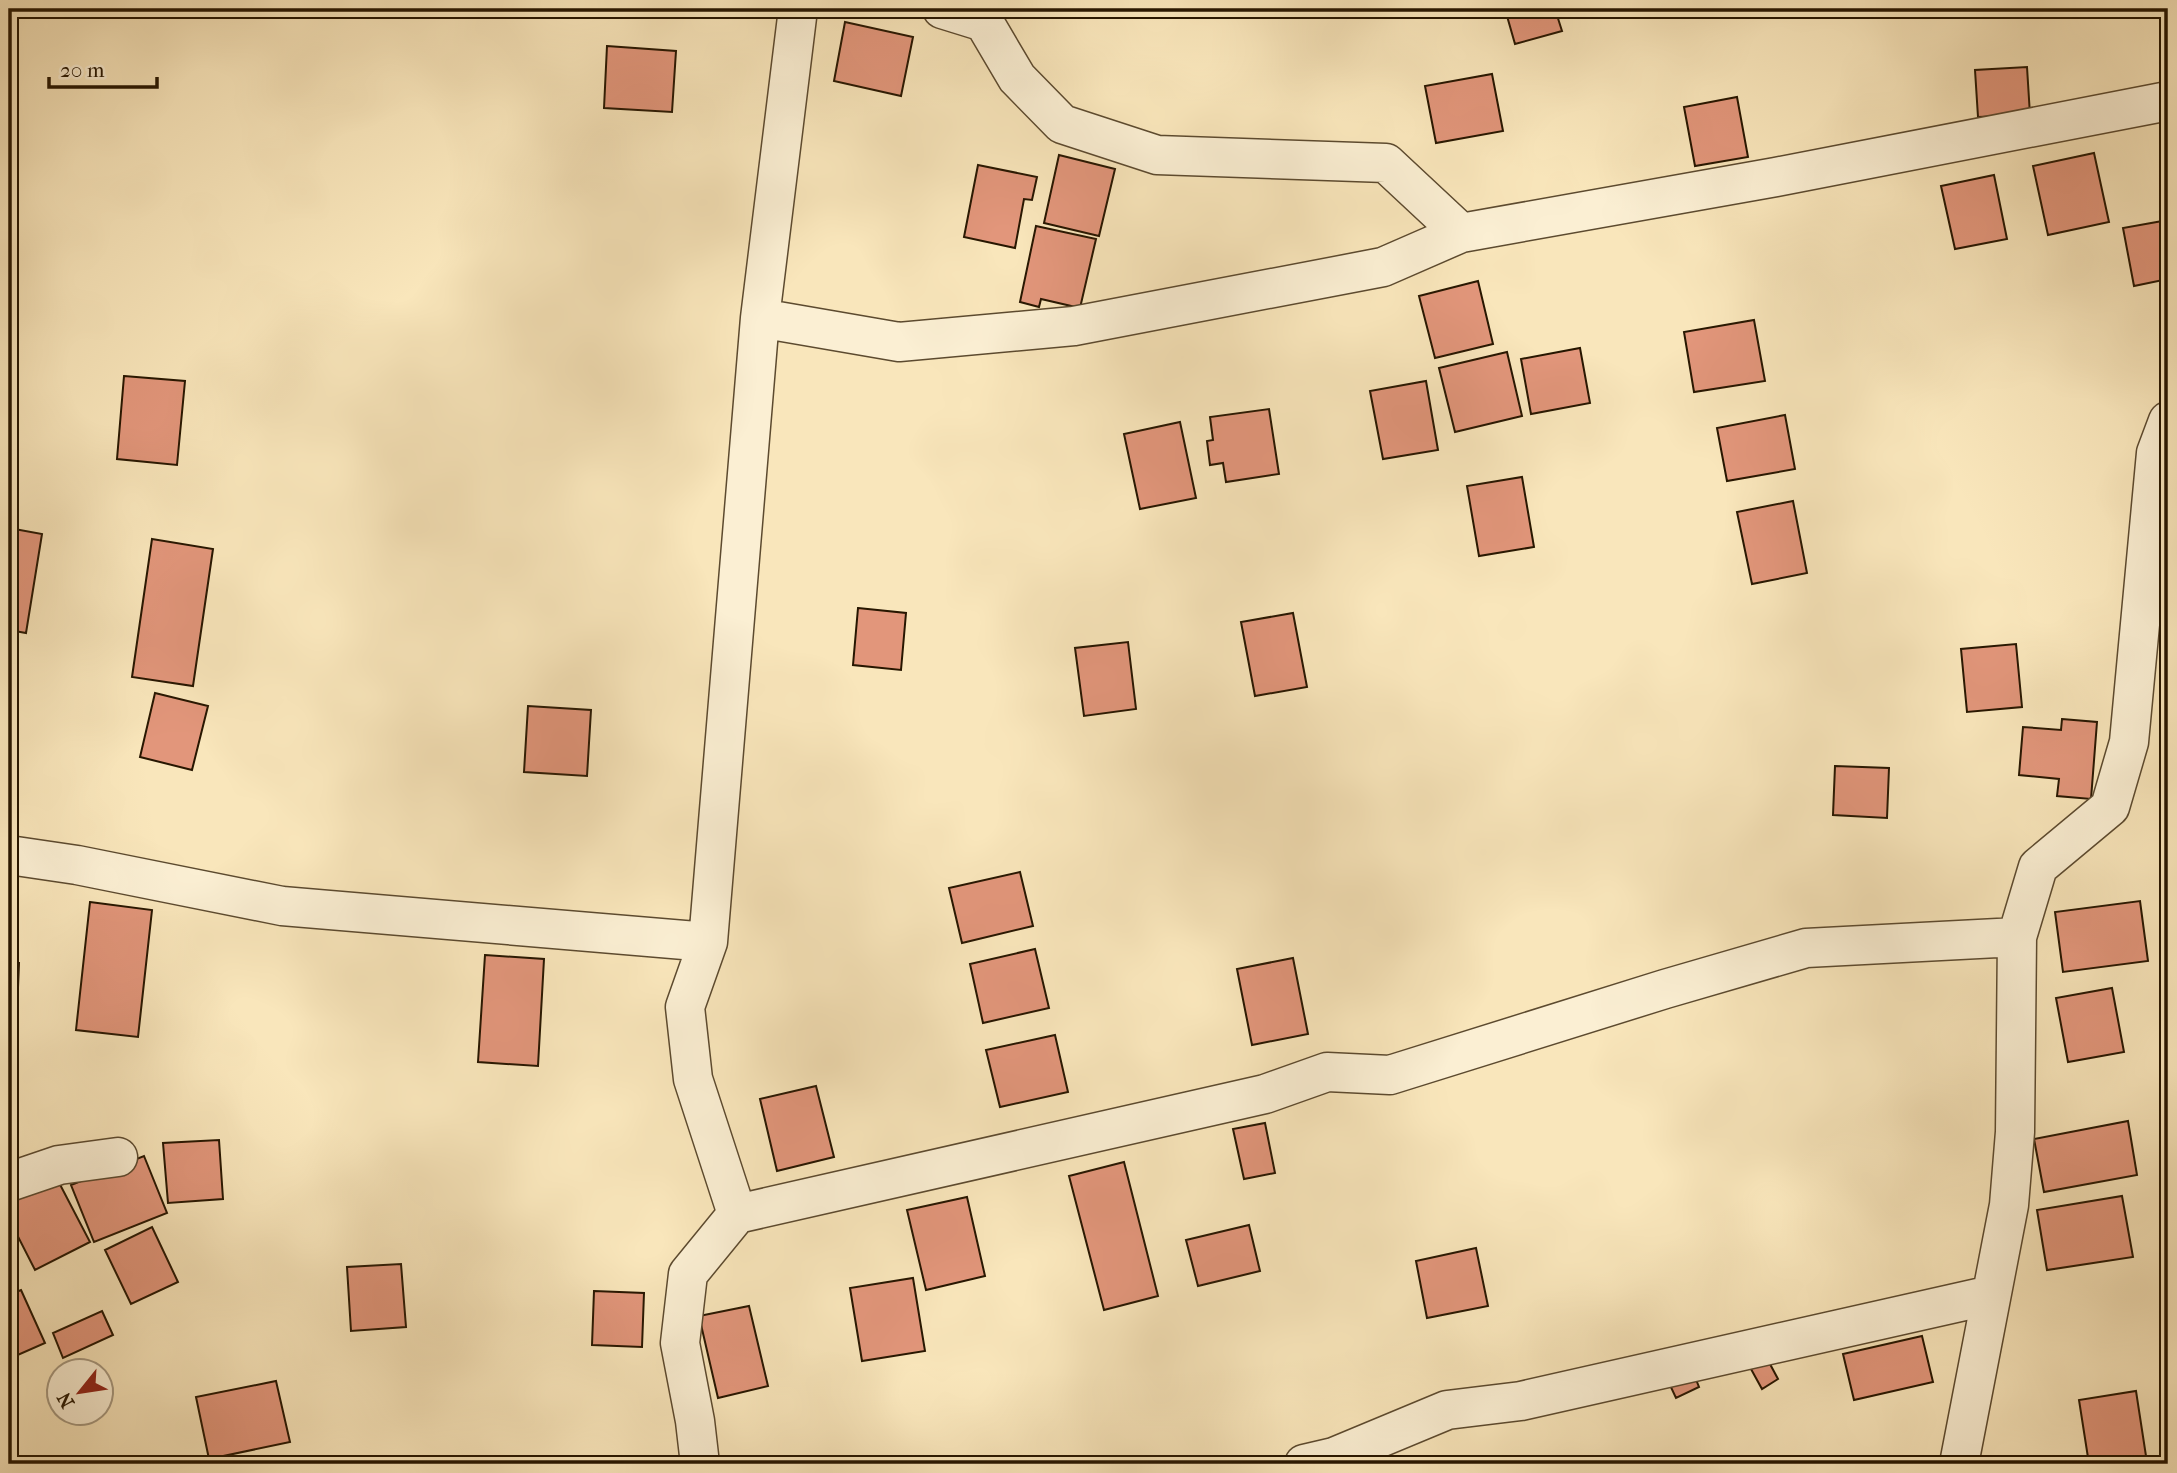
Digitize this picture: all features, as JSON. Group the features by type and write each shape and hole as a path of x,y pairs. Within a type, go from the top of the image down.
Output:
{"street":[{"path":"737,1214 693,1079 685,1007 708,943 760,318 798,9"},
{"path":"942,9 984,22 1017,78 1062,124 1157,155 1386,163 1461,233"},
{"path":"760,318 899,342 1074,326 1383,267 1461,233 1776,177 2168,101"},
{"path":"1959,1464 2009,1205 2015,1132 2017,937 2038,867 2110,807 2129,743 2156,453 2168,421"},
{"path":"9,856 77,865 282,905 708,943"},
{"path":"700,1464 680,1343 688,1274 737,1214 1265,1094 1327,1072 1390,1076 1651,993 1806,948 2017,937"},
{"path":"9,1182 59,1165 118,1157"},
{"path":"1304,1464 1334,1457 1447,1410 1521,1401 1991,1295"}],"building":[{"path":"1505,9 1555,9 1562,31 1515,44"},
{"path":"845,22 913,37 901,96 834,81"},
{"path":"607,46 676,51 672,112 604,108"},
{"path":"2027,67 2030,115 1978,117 1975,70"},
{"path":"1492,74 1503,131 1436,143 1425,86"},
{"path":"1737,97 1748,157 1695,166 1684,107"},
{"path":"2094,153 2109,222 2048,235 2033,166"},
{"path":"1059,155 1115,169 1099,236 1044,223"},
{"path":"978,165 1037,177 1032,200 1024,199 1015,248 964,237"},
{"path":"1994,175 2007,239 1955,249 1941,186"},
{"path":"2168,220 2168,279 2134,286 2123,228"},
{"path":"1036,226 1096,239 1080,308 1041,299 1039,307 1020,302"},
{"path":"1478,281 1493,344 1435,358 1419,296"},
{"path":"1754,320 1765,381 1694,392 1684,332"},
{"path":"1580,348 1590,403 1531,414 1521,359"},
{"path":"1507,352 1522,416 1455,432 1439,368"},
{"path":"124,376 185,381 177,465 117,459"},
{"path":"1426,381 1438,450 1383,459 1370,391"},
{"path":"1269,409 1279,474 1226,482 1223,463 1210,465 1207,441 1213,440 1210,417"},
{"path":"1785,415 1795,469 1727,481 1717,428"},
{"path":"1180,422 1196,498 1140,509 1124,434"},
{"path":"1522,477 1534,547 1479,556 1467,486"},
{"path":"1793,501 1807,573 1752,584 1737,512"},
{"path":"9,528 42,534 26,633 9,630"},
{"path":"152,539 213,549 193,686 132,677"},
{"path":"858,608 906,613 901,670 853,665"},
{"path":"1293,613 1307,687 1255,696 1241,622"},
{"path":"1128,642 1136,709 1084,716 1075,648"},
{"path":"2016,644 2022,707 1967,712 1961,649"},
{"path":"155,693 208,706 192,770 140,757"},
{"path":"528,706 591,710 587,776 524,772"},
{"path":"2062,719 2097,722 2091,799 2057,796 2059,779 2019,775 2023,727 2061,730"},
{"path":"1835,766 1889,768 1887,818 1833,815"},
{"path":"1020,872 1033,926 962,943 949,888"},
{"path":"2140,901 2148,961 2063,972 2055,912"},
{"path":"90,902 152,910 138,1037 76,1030"},
{"path":"1035,949 1049,1008 983,1023 970,964"},
{"path":"485,955 544,959 538,1066 478,1062"},
{"path":"1293,958 1308,1034 1252,1045 1237,969"},
{"path":"9,963 19,963 16,1036 9,1036"},
{"path":"2112,988 2124,1052 2068,1062 2056,998"},
{"path":"1055,1035 1068,1092 1000,1107 986,1050"},
{"path":"816,1086 834,1157 777,1171 760,1099"},
{"path":"2128,1121 2137,1175 2044,1192 2034,1139"},
{"path":"1265,1123 1275,1173 1244,1179 1233,1129"},
{"path":"219,1140 223,1199 168,1203 163,1143"},
{"path":"144,1156 167,1213 94,1242 71,1185"},
{"path":"1124,1162 1158,1296 1104,1310 1069,1176"},
{"path":"54,1173 90,1242 35,1270 9,1219 9,1197"},
{"path":"2122,1196 2133,1257 2047,1270 2037,1210"},
{"path":"967,1197 985,1276 926,1290 907,1210"},
{"path":"1249,1225 1260,1271 1198,1286 1186,1240"},
{"path":"152,1227 178,1282 131,1304 105,1250"},
{"path":"1476,1248 1488,1306 1427,1318 1416,1261"},
{"path":"401,1264 406,1327 351,1331 347,1267"},
{"path":"913,1278 925,1351 862,1361 850,1288"},
{"path":"21,1290 45,1343 13,1357 16,1363 9,1366 9,1295"},
{"path":"594,1291 644,1293 642,1347 592,1345"},
{"path":"749,1306 768,1386 718,1398 699,1316"},
{"path":"102,1311 113,1335 63,1358 53,1333"},
{"path":"1922,1336 1933,1382 1854,1400 1843,1354"},
{"path":"1763,1351 1778,1379 1762,1389 1746,1360"},
{"path":"1693,1372 1699,1387 1676,1398 1669,1383"},
{"path":"276,1381 290,1442 209,1459 196,1397"},
{"path":"2136,1391 2146,1456 2126,1459 2126,1464 2089,1464 2079,1400"}]}
